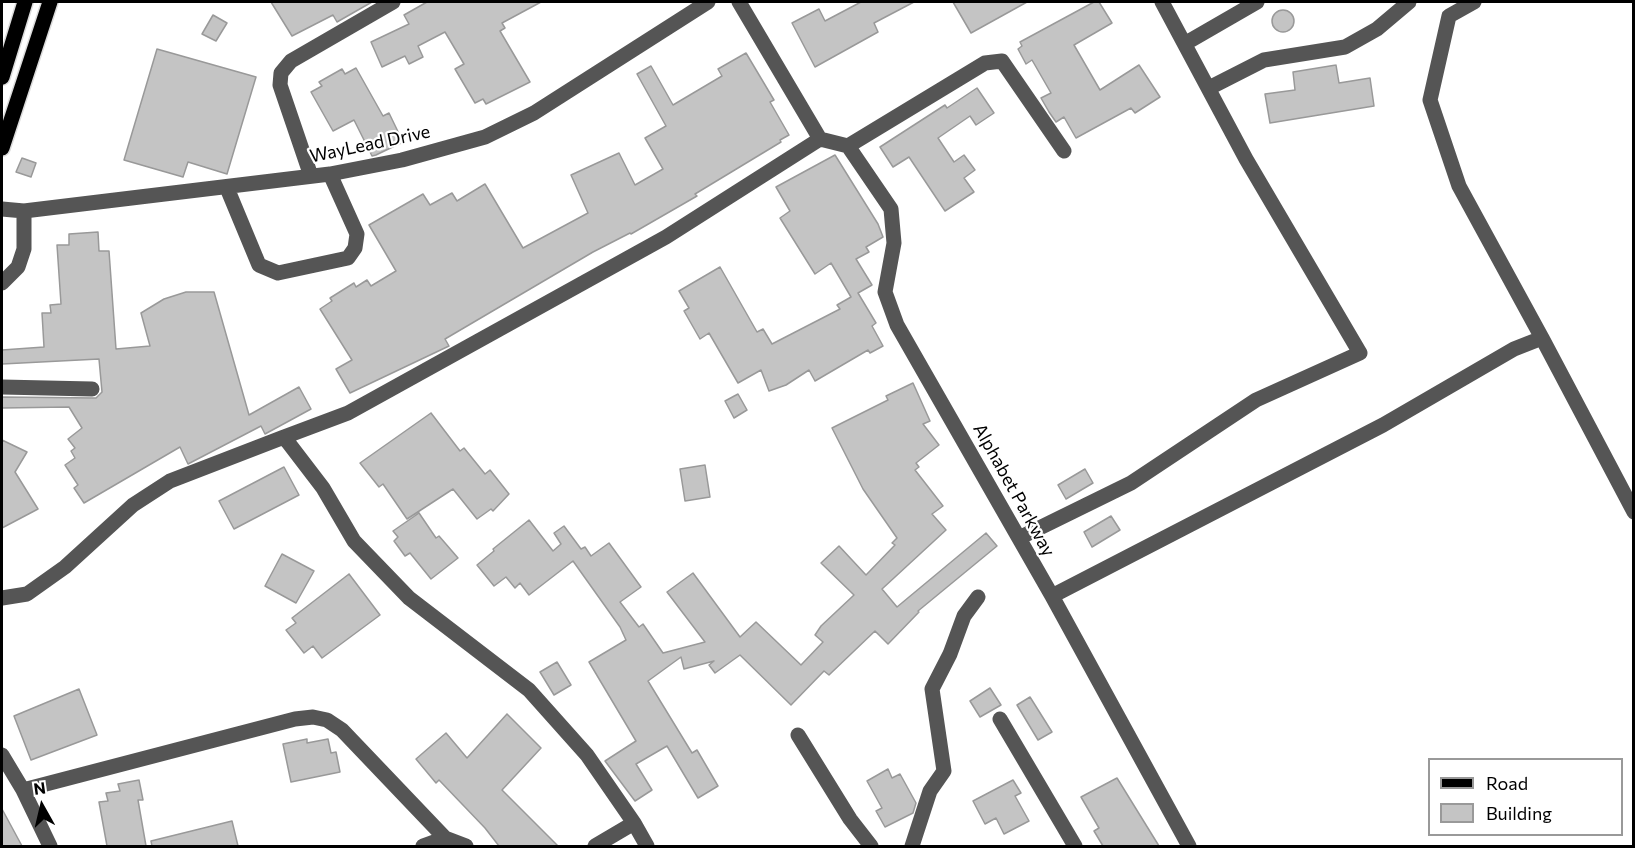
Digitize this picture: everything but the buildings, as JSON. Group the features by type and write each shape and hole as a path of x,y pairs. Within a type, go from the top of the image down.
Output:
{"main road":[{"path":"2,77 25,2"},
{"path":"2,148 50,2"}],"street":[{"path":"311,176 280,86 281,73 291,61 393,2"},
{"name":"WayLead Drive","path":"2,209 24,211 330,174 402,159 485,137 534,113 708,2"},
{"path":"739,2 820,139 848,146 985,63 1002,60 1064,151"},
{"path":"1019,538 1131,483 1256,400 1360,353 1246,159 1186,43 1162,2"},
{"path":"1186,43 1257,2"},
{"path":"1209,88 1264,60 1345,47 1377,29 1409,2"},
{"path":"1474,2 1449,16 1430,100 1459,186 1634,512"},
{"path":"2,598 27,594 65,567 134,505 170,481 348,413 666,237 820,139"},
{"name":"Alphabet Parkway","path":"848,146 891,209 894,243 885,292 897,325 1052,596 1189,846"},
{"path":"227,188 259,266 278,273 348,258 355,248 357,234 330,174"},
{"path":"2,283 18,267 24,249 24,211"},
{"path":"1052,596 1383,425 1514,349 1542,338"},
{"path":"2,387 92,389"},
{"path":"284,437 323,488 354,541 409,598 529,690 587,755 634,823 647,846"},
{"path":"912,846 930,791 944,771 932,689 950,654 964,616 978,597"},
{"path":"23,790 295,719 313,717 327,720 342,730 445,838 466,846"},
{"path":"1000,719 1075,846"},
{"path":"798,735 850,819 871,846"},
{"path":"2,755 23,790 50,846"},
{"path":"595,846 634,823"},
{"path":"423,846 445,838"}]}
